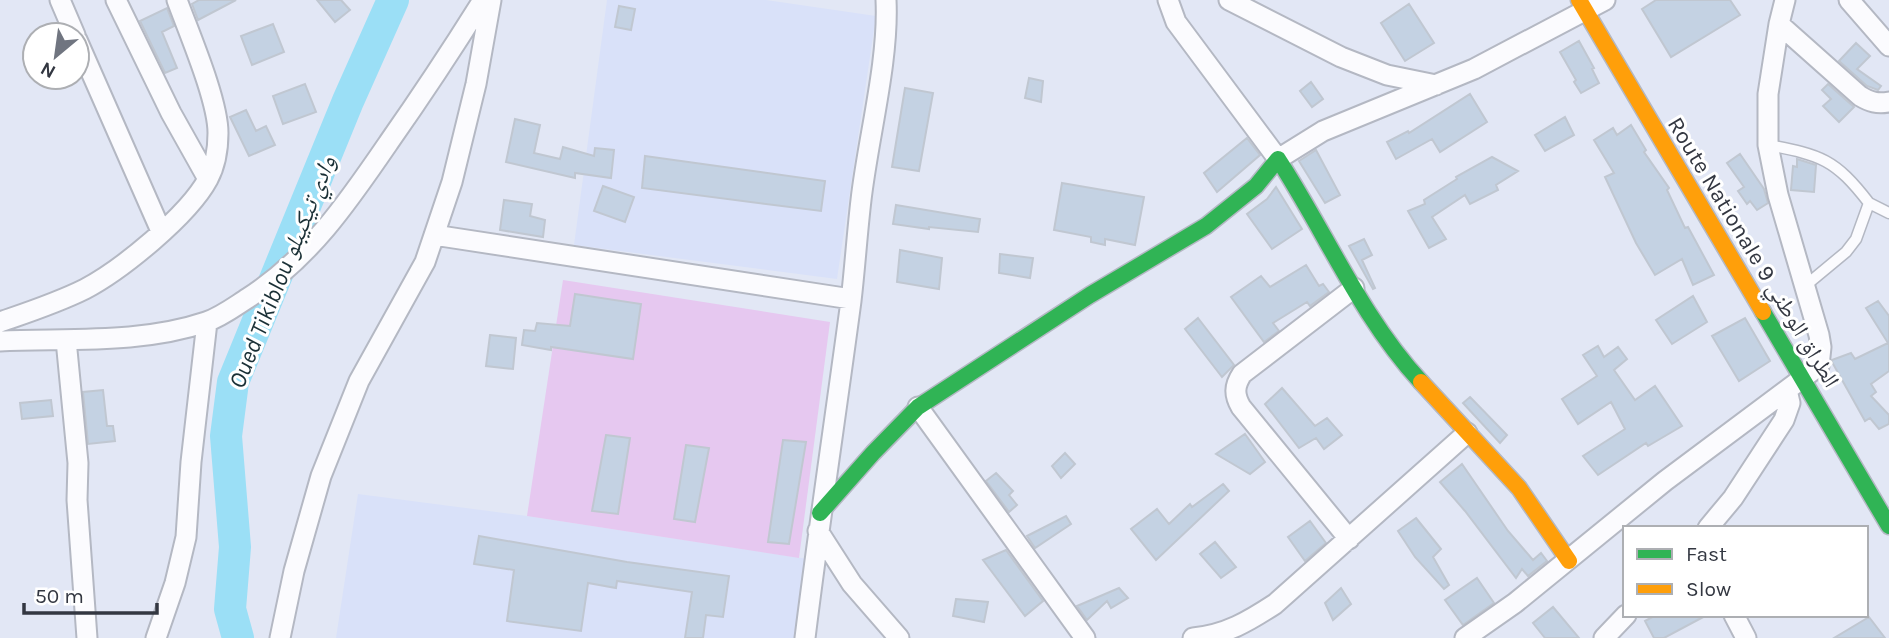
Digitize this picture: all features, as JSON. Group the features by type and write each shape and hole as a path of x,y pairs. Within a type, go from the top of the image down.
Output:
{"street":[{"path":"60,0 69,21"},
{"path":"116,0 171,113 208,179"},
{"path":"0,322 41,309 86,288 134,257 184,210 208,179 218,150 219,129 210,93 177,0"},
{"path":"0,341 159,334 207,322 272,283 317,241 363,180 483,0"},
{"path":"281,638 294,571 321,476 359,381 425,262 452,182 477,84 491,0"},
{"path":"805,638 851,299 886,0"},
{"path":"1168,0 1176,22 1306,201 1369,316 1406,366 1519,488 1569,561"},
{"path":"1229,0 1341,57 1387,75 1436,85"},
{"path":"1465,638 1569,561 1665,481 1794,384 1823,372 1819,335 1778,195 1768,145 1768,94 1785,0"},
{"path":"1849,0 1889,46"},
{"path":"819,522 873,453 918,407 1090,295 1206,226 1256,186 1278,159 1323,131 1520,47 1582,5 1606,3"},
{"name":"Route Nationale الطراق الوطني 9","path":"1582,5 1794,384 1889,526"},
{"path":"1779,24 1868,102 1889,102"},
{"path":"91,71 161,231"},
{"path":"434,235 851,299"},
{"path":"1349,539 1241,407 1236,398 1236,389 1242,374 1354,288"},
{"path":"156,638 175,583 186,537 191,462 207,322"},
{"path":"66,340 78,463 87,638"},
{"name":"Route Nationale الطراق الوطني 9","path":"1804,340 1823,372"},
{"path":"1710,526 1733,498 1784,420 1794,384"},
{"path":"918,407 1085,638"},
{"path":"1193,638 1227,632 1276,604 1467,433"},
{"path":"819,522 852,584 899,638"},
{"path":"1604,638 1624,617"},
{"path":"1735,617 1746,638"}],"lane":[{"path":"1768,145 1818,156 1837,168 1869,203 1889,214"},
{"path":"1805,286 1846,252 1856,239 1869,203"}],"shaded area":[{"path":"607,0 766,0 876,16 837,279 574,245"},
{"path":"563,280 830,322 799,558 527,516"},
{"path":"358,494 527,516 808,559 798,638 336,638"}],"building":[{"path":"199,0 236,0 198,20 192,4"},
{"path":"317,0 341,0 350,10 335,22"},
{"path":"1656,0 1730,0 1740,15 1671,57 1642,9"},
{"path":"1409,4 1434,43 1405,61 1381,23"},
{"path":"619,6 635,9 631,30 615,27"},
{"path":"167,8 174,26 162,32 177,68 165,73 140,21"},
{"path":"273,24 284,52 252,65 241,36"},
{"path":"1579,41 1599,83 1581,93 1560,52"},
{"path":"1856,43 1870,56 1857,69 1881,86 1878,90 1867,86 1839,61"},
{"path":"1029,78 1043,81 1041,102 1025,98"},
{"path":"1311,82 1323,99 1312,107 1300,91"},
{"path":"305,84 316,112 283,124 273,96"},
{"path":"1828,84 1854,107 1839,122 1823,106 1831,99 1822,90"},
{"path":"905,88 933,93 919,171 892,167"},
{"path":"1470,94 1487,122 1440,152 1432,139 1396,159 1387,142 1408,131 1409,133"},
{"path":"246,110 256,131 266,126 275,145 249,156 230,117"},
{"path":"1565,117 1574,135 1545,151 1535,135"},
{"path":"515,119 540,125 534,153 560,159 563,147 594,156 595,148 614,150 611,178 575,173 575,178 506,162"},
{"path":"1631,125 1646,150 1644,152 1669,188 1667,190 1685,228 1688,227 1714,275 1693,285 1682,259 1655,275 1636,243 1605,177 1614,173 1594,140 1613,128 1617,135"},
{"path":"1247,138 1260,155 1217,192 1204,173"},
{"path":"1316,150 1340,195 1325,203 1299,161"},
{"path":"1740,154 1764,189 1768,203 1757,210 1750,201 1747,204 1738,191 1744,187 1727,163"},
{"path":"645,156 825,181 821,211 642,188"},
{"path":"1492,157 1518,171 1496,185 1498,190 1470,204 1465,195 1432,217 1446,239 1429,248 1408,211 1425,204 1424,200 1457,179 1456,177"},
{"path":"1797,159 1816,165 1814,192 1791,190 1793,166 1797,167"},
{"path":"1062,183 1144,197 1135,245 1105,239 1105,245 1091,242 1091,237 1054,230"},
{"path":"603,186 634,197 625,222 594,211"},
{"path":"1276,187 1302,229 1272,249 1247,214 1267,199"},
{"path":"504,200 532,204 530,216 545,220 543,237 500,230"},
{"path":"896,205 980,219 978,232 893,224"},
{"path":"1364,239 1372,255 1362,260 1375,288 1373,289 1349,246"},
{"path":"900,250 942,258 939,289 897,282"},
{"path":"1000,254 1033,258 1030,278 999,273"},
{"path":"1306,265 1319,286 1323,284 1329,292 1310,306 1307,302 1273,323 1279,331 1264,342 1231,297 1261,276 1270,287"},
{"path":"575,294 641,304 633,359 522,345 524,330 535,331 537,323 570,326"},
{"path":"1693,296 1707,322 1672,344 1656,320"},
{"path":"1878,301 1889,316 1889,371 1871,384 1876,392 1871,396 1889,415 1889,424 1879,429 1870,418 1865,421 1832,362 1851,353 1855,359 1888,343 1866,308"},
{"path":"1198,318 1234,365 1222,377 1185,329"},
{"path":"1745,318 1770,361 1739,381 1712,336"},
{"path":"490,335 516,338 513,369 486,366"},
{"path":"1598,346 1604,357 1618,347 1627,359 1614,370 1635,400 1655,386 1682,426 1648,446 1646,443 1598,475 1583,456 1625,429 1611,402 1578,424 1562,399 1597,376 1583,355"},
{"path":"1282,388 1315,426 1327,418 1342,435 1324,449 1316,438 1299,448 1265,404"},
{"path":"103,390 107,426 113,426 115,441 88,444 83,392"},
{"path":"1470,397 1507,435 1500,443 1463,403"},
{"path":"51,400 53,416 22,419 20,403"},
{"path":"1245,434 1265,462 1250,474 1216,454"},
{"path":"606,435 630,438 618,514 592,511"},
{"path":"783,440 806,442 789,544 768,542"},
{"path":"686,445 709,448 695,522 674,519"},
{"path":"1065,453 1075,464 1061,478 1052,466"},
{"path":"1462,464 1508,531 1533,560 1541,553 1547,561 1528,576 1522,569 1516,578 1440,482"},
{"path":"996,473 1013,491 1009,495 1017,505 1009,512 986,481"},
{"path":"1223,484 1229,491 1156,560 1131,529 1157,509 1169,524 1190,504 1192,507"},
{"path":"1066,516 1071,524 1035,548 1027,536"},
{"path":"1416,518 1441,549 1433,557 1449,585 1444,589 1415,557 1398,531"},
{"path":"1310,521 1326,543 1305,561 1288,537"},
{"path":"479,536 627,562 729,576 723,617 706,615 703,638 685,638 692,592 617,581 616,588 588,583 581,631 507,621 514,570 474,564"},
{"path":"1215,542 1236,567 1221,578 1200,554"},
{"path":"1006,550 1043,601 1025,616 983,560"},
{"path":"1477,578 1494,603 1463,625 1445,600"},
{"path":"1119,588 1128,598 1111,608 1107,601 1087,620 1077,606"},
{"path":"1341,588 1351,604 1333,620 1325,603"},
{"path":"956,599 988,602 984,622 953,616"},
{"path":"1553,607 1579,638 1545,638 1533,623"},
{"path":"1652,617 1703,617 1664,638 1654,638 1645,621"},
{"path":"1869,617 1885,638 1834,638"}],"waterway":[{"name":"Oued Tikiblou وادي تيكيبلو","path":"238,638 230,609 235,547 226,436 233,382 348,101 393,0"}],"traffic: fast":[{"path":"820,513 918,407 1090,295 1206,226 1256,186 1278,159 1362,302 1380,330 1421,382"},
{"path":"1763,312 1889,526"}],"traffic: slow":[{"path":"1579,0 1763,312"},
{"path":"1421,382 1519,488 1569,561"}]}
